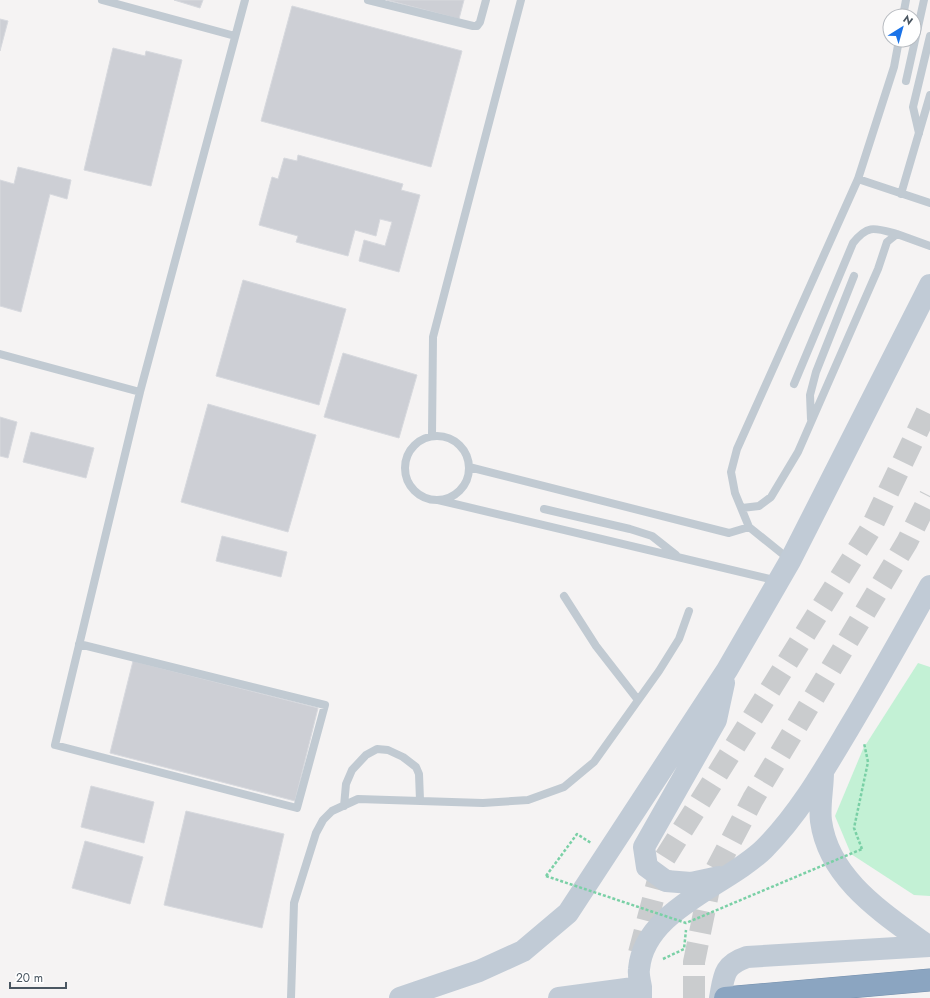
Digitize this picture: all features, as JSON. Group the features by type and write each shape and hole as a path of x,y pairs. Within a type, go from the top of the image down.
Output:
{"highway":[{"path":"725,998 930,980"}],"main road":[{"path":"400,998 479,971 523,951 568,913 727,670 779,581 930,285"},
{"path":"559,998 641,993 639,969 647,942 667,917 730,875 764,849 798,808 823,772 857,715 930,586"},
{"path":"727,670 716,720 644,847 647,867 666,880 690,883 730,875"},
{"path":"823,772 821,821 827,844 846,878 874,906 929,946"},
{"path":"720,998 724,972 737,960 747,957 929,946"}],"lane":[{"path":"102,0 235,36"},
{"path":"79,644 325,705 297,808 55,745 79,644 140,392 245,0"},
{"path":"368,0 473,26 477,26 480,22 486,0"},
{"path":"432,435 433,337 522,0"},
{"path":"906,81 924,0"},
{"path":"919,132 913,107 930,36"},
{"path":"790,561 749,527 735,493 731,472 737,449 858,179 894,67 898,48"},
{"path":"901,194 930,95"},
{"path":"858,179 930,203"},
{"path":"794,384 853,243 863,231 875,228 930,246"},
{"path":"742,508 759,506 771,497 798,452 878,269 887,242 897,234"},
{"path":"811,422 810,395 816,372 854,276"},
{"path":"0,354 140,392"},
{"path":"438,500 448,498 457,493 464,486 468,477 469,467 467,457 462,447 454,440 443,436 432,435 421,439 413,446 407,455 404,466 406,477 414,490 428,498 779,581"},
{"path":"469,467 729,533 749,527"},
{"path":"544,508 652,536 680,558"},
{"path":"564,596 596,646 638,700"},
{"path":"291,998 294,903 316,833 323,820 332,811 358,799 483,803 528,800 564,787 594,762 679,639 689,611"},
{"path":"344,806 346,784 352,770 366,755 377,749 388,750 403,757 416,767 419,774 420,800"}],"path":[{"path":"577,834 546,876 686,923 862,849 854,828 868,762 857,715"},
{"path":"684,949 686,923"}],"green space":[{"path":"918,663 930,667 930,896 914,895 851,854 835,816 863,749"}],"building":[{"path":"174,0 203,0 200,8"},
{"path":"387,0 464,0 459,19"},
{"path":"292,6 462,51 431,167 261,121"},
{"path":"0,19 8,21 0,51"},
{"path":"113,48 145,56 146,51 182,60 151,186 84,170"},
{"path":"298,155 403,184 401,190 420,195 399,272 359,261 364,240 385,246 392,222 380,219 376,236 355,230 348,256 296,242 298,236 259,225 272,177 278,179 284,158 297,161"},
{"path":"18,167 71,180 67,199 50,194 21,312 0,306 0,180 14,184"},
{"path":"243,280 346,309 319,405 216,376"},
{"path":"343,353 417,375 399,438 324,417"},
{"path":"208,404 316,435 288,532 181,502"},
{"path":"0,417 17,422 8,458 0,456"},
{"path":"31,432 94,448 86,478 23,462"},
{"path":"222,536 287,552 281,577 216,561"},
{"path":"133,661 318,708 295,801 110,753"},
{"path":"91,786 154,802 144,843 81,827"},
{"path":"186,811 284,834 262,928 164,905"},
{"path":"85,841 143,857 130,904 72,888"}],"tunnel":[{"path":"639,953 663,861 870,530 930,405"},
{"path":"694,998 694,962 711,879 753,799 907,542 930,496"}]}
